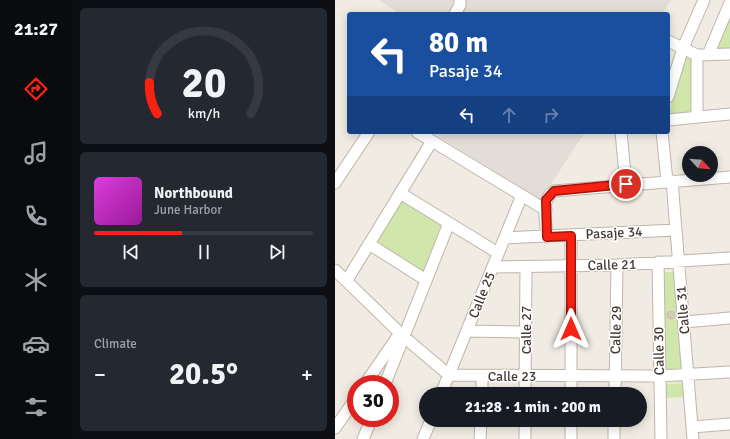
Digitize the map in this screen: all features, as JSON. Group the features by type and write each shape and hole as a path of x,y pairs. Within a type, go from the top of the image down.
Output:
{"street":[{"path":"456,12 460,5 459,0"},
{"path":"670,88 683,48 704,0"},
{"path":"697,117 702,55 730,3"},
{"path":"670,42 702,55 730,54"},
{"path":"670,120 730,114"},
{"path":"335,183 368,134"},
{"path":"420,134 545,210"},
{"path":"621,134 626,184"},
{"name":"Calle 31","path":"662,134 676,230 685,322 693,439"},
{"path":"347,280 432,141"},
{"path":"547,237 545,210 546,200 554,191 626,184 730,177"},
{"path":"400,193 498,254"},
{"name":"Calle 25","path":"444,387 522,195"},
{"path":"388,375 402,335 449,223"},
{"name":"Pasaje 34","path":"505,238 676,230"},
{"path":"571,236 571,387"},
{"path":"369,244 426,280"},
{"name":"Calle 21","path":"493,267 617,265 730,258"},
{"name":"Calle 30","path":"658,262 661,439"},
{"name":"Calle 29","path":"615,387 617,265"},
{"name":"Calle 27","path":"525,387 526,267"},
{"path":"335,270 402,335 449,375"},
{"path":"685,322 730,318"},
{"path":"467,332 525,332"},
{"path":"372,375 402,335"},
{"name":"Calle 23","path":"449,375 660,376 730,372"},
{"path":"482,376 482,387"},
{"path":"335,428 347,411"},
{"path":"693,427 730,424"},
{"path":"363,439 368,427"},
{"path":"423,439 428,427"},
{"path":"480,439 481,427"},
{"path":"525,427 525,439"},
{"path":"571,427 571,439"},
{"path":"614,427 614,439"}],"shaded area":[{"path":"379,0 671,0 663,12 397,12"},
{"path":"435,134 584,134 540,201"}],"green space":[{"path":"730,12 730,54 712,55"},
{"path":"687,55 694,58 694,108 688,113 670,115 670,108 685,57"},
{"path":"402,198 441,224 422,279 372,247"},
{"path":"674,272 684,366 681,370 664,369 663,273"},
{"path":"685,383 686,397 664,398 664,384"}],"building":[{"path":"671,311 674,312 674,318 671,319 668,318 667,315 668,312"}],"route":[{"path":"571,329 571,236 547,237 545,210 546,200 554,191 626,184"}]}
